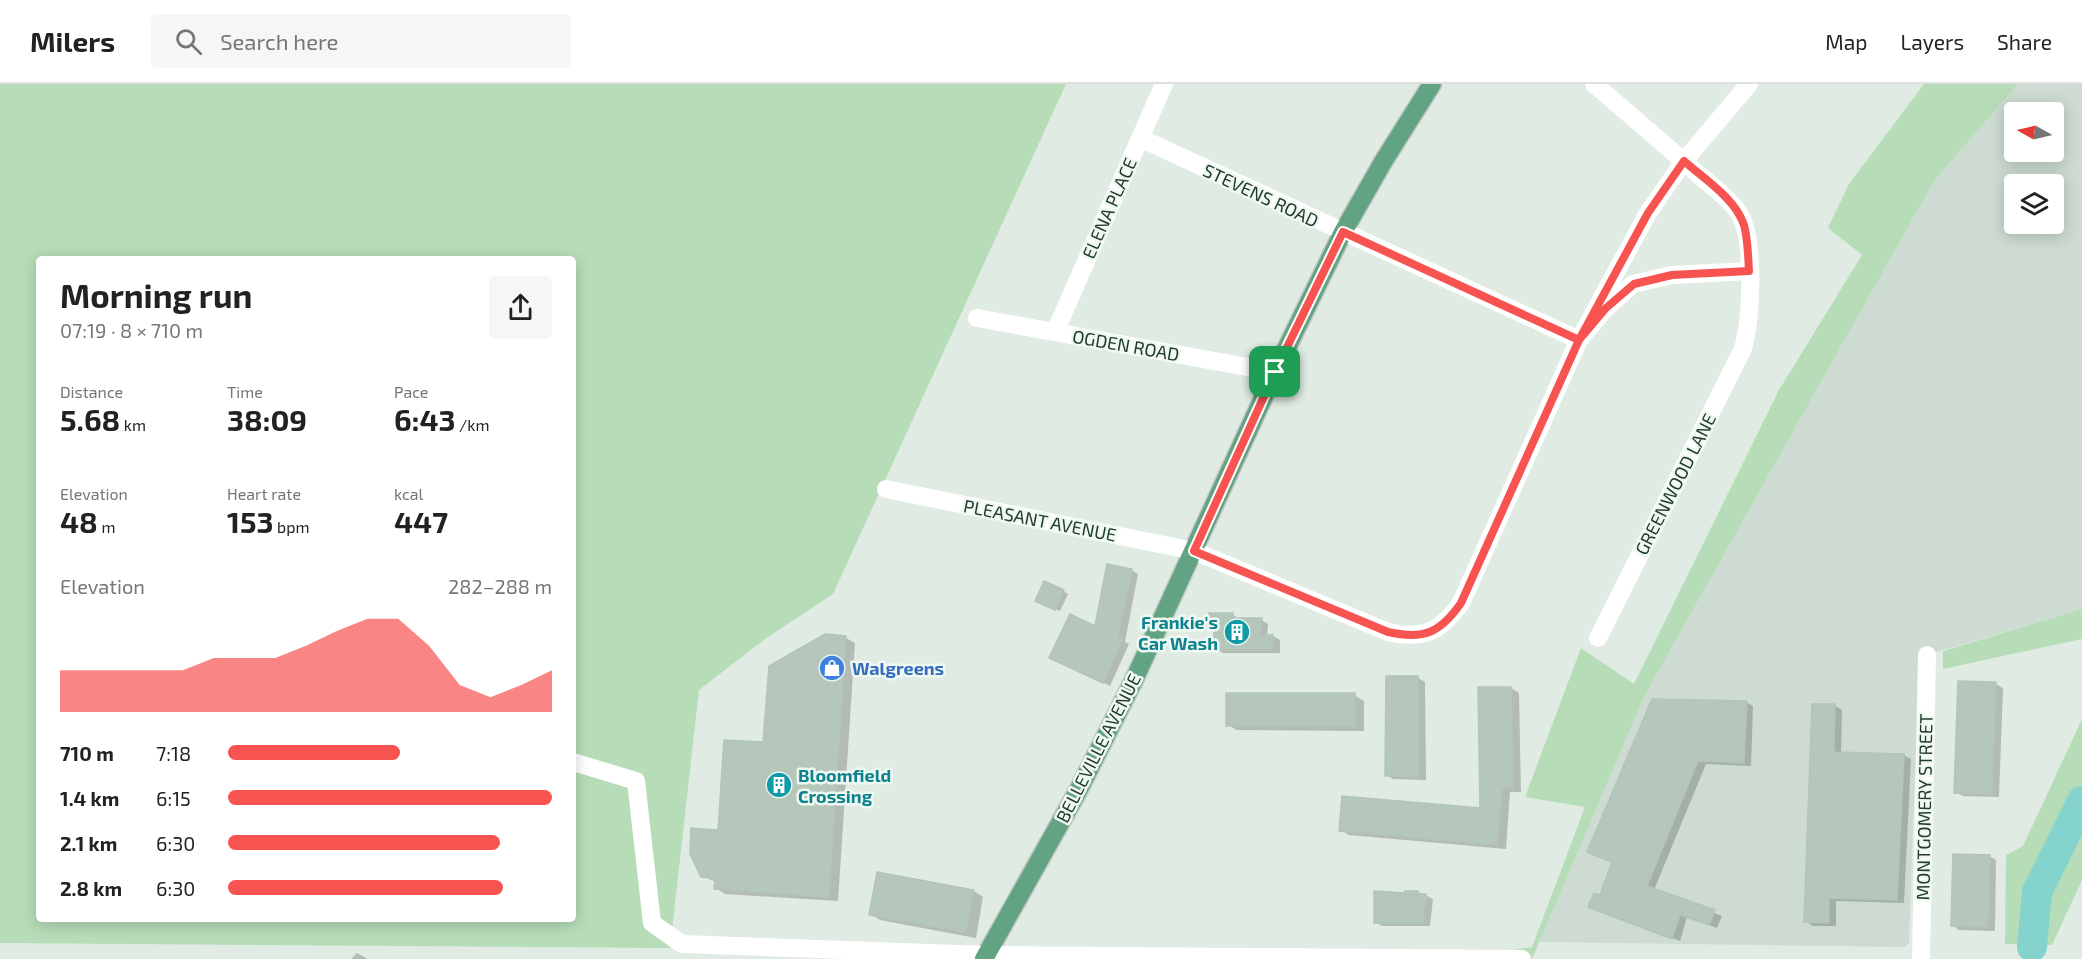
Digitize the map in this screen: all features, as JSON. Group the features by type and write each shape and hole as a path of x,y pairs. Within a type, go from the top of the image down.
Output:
{"main road":[{"name":"BELLEVILLE AVENUE","path":"985,957 1078,791 1134,680 1275,372 1343,232 1432,84"}],"street":[{"name":"ELENA PLACE","path":"1055,332 1164,84"},
{"name":"GREENWOOD LANE","path":"1594,84 1684,161 1736,210 1746,232 1749,271 1748,329 1743,349 1598,638"},
{"path":"1579,340 1648,213 1684,161 1749,84"},
{"name":"STEVENS ROAD","path":"1140,138 1579,340"},
{"path":"1579,340 1606,308 1634,284 1672,275 1749,271"},
{"name":"OGDEN ROAD","path":"977,318 1275,372"},
{"name":"PLEASANT AVENUE","path":"886,489 1194,551 1388,632 1405,636 1421,636 1450,619 1461,603 1579,340"},
{"name":"MONTGOMERY STREET","path":"1921,959 1927,655"},
{"path":"576,763 636,781 652,923 682,944 985,957 1522,959"}],"shaded area":[{"path":"2018,84 2082,84 2082,609 1919,657 1909,943 1905,947 1539,942 1644,697 1934,181"}],"green space":[{"path":"0,84 1066,84 833,594 765,639 699,690 670,948 0,943"},
{"path":"1924,84 2018,84 1934,181 1644,697 1532,959 1458,959 1532,947 1585,807 1525,797 1581,648 1634,684 1779,390 1862,255 1828,228 1849,184"},
{"path":"2082,609 2082,639 1943,669 1943,651"},
{"path":"2082,719 2082,880 2052,945 2005,944 2006,855 2023,846"}],"building":[{"path":"1107,564 1132,569 1118,637 1123,639 1103,683 1049,658 1070,614 1095,626"},
{"path":"1044,581 1064,590 1055,610 1035,601"},
{"name":"Frankie's Car Wash","path":"1209,613 1233,613 1233,618 1262,618 1260,635 1273,635 1273,650 1214,650 1214,629 1208,629"},
{"name":"Bloomfield Crossing","path":"825,634 846,636 829,897 714,889 715,878 701,877 690,854 691,828 718,830 724,740 763,742 769,666"},
{"path":"1386,676 1418,676 1419,777 1385,776"},
{"path":"1958,681 1996,682 1992,794 1954,793"},
{"path":"1478,687 1511,687 1513,788 1502,788 1497,845 1339,831 1342,796 1480,808"},
{"path":"1226,693 1355,693 1355,726 1226,726"},
{"path":"1652,699 1747,701 1744,763 1698,761 1647,886 1715,910 1709,925 1680,915 1672,939 1588,907 1594,893 1600,895 1612,862 1587,852"},
{"path":"1812,704 1835,704 1834,752 1904,754 1897,900 1829,898 1829,923 1804,922"},
{"path":"1953,854 1990,855 1988,927 1951,926"},
{"path":"877,872 974,890 966,933 869,915"},
{"path":"1374,891 1405,893 1405,891 1418,891 1418,894 1426,894 1423,923 1374,923"}],"waterway":[{"path":"2032,947 2037,892 2082,801"}],"place":[{"name":"Frankie's Car Wash","path":"1237,632"},
{"name":"Walgreens","path":"832,668"},
{"name":"Bloomfield Crossing","path":"779,785"}],"route":[{"path":"1275,372 1194,551 1388,632 1405,636 1421,636 1450,619 1461,603 1579,340 1606,308 1634,284 1672,275 1749,271 1746,232 1736,210 1684,161 1648,213 1579,340 1343,232 1275,372"}]}
